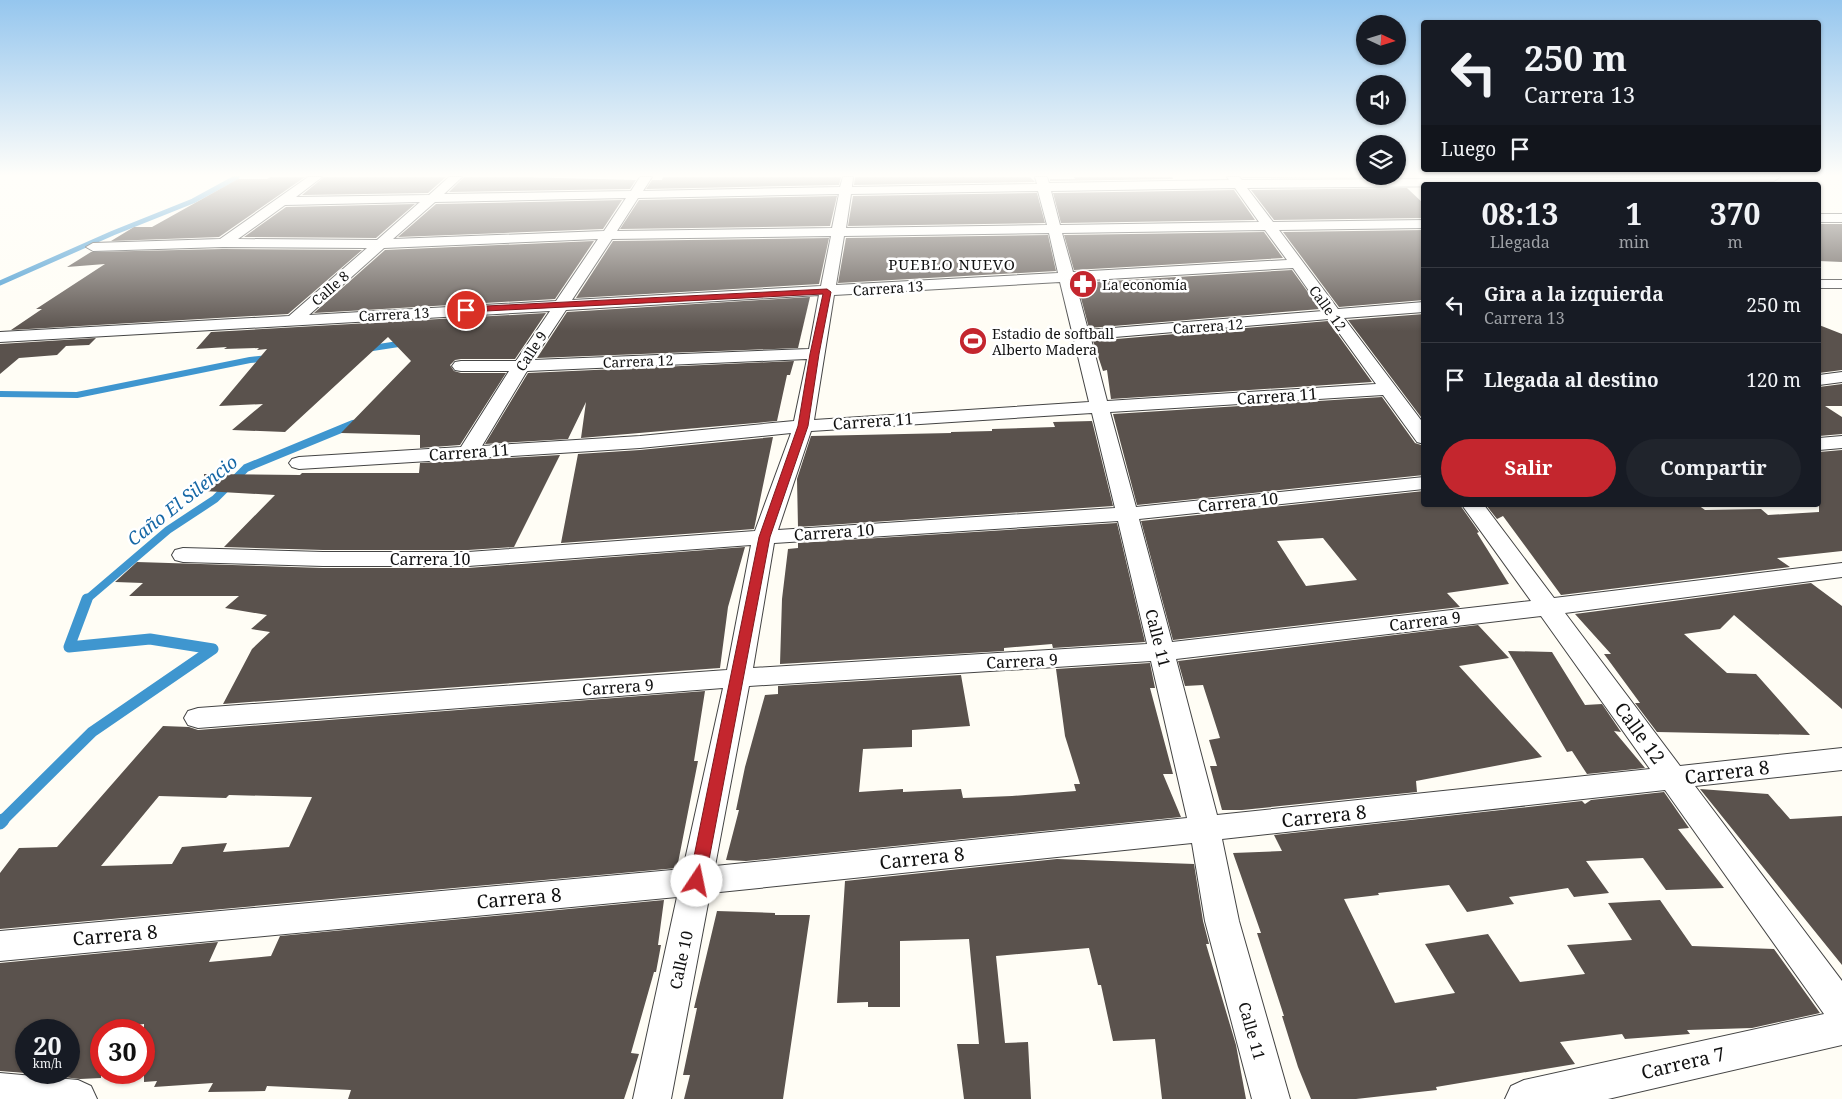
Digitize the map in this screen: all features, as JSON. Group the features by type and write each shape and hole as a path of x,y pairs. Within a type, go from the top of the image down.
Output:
{"street":[{"path":"223,243 244,228"},
{"name":"Calle 8","path":"294,320 398,228"},
{"name":"Calle 9","path":"468,452 521,366 612,228"},
{"path":"93,247 223,243 380,244 607,235 1092,228"},
{"name":"Calle 12","path":"1270,228 1421,434"},
{"name":"Calle 11","path":"1054,229 1162,652 1204,829 1222,921 1271,1099"},
{"name":"Calle 10","path":"652,1099 738,678 764,537 803,426 814,354 838,231"},
{"name":"Carrera 13","path":"0,337 562,304 827,292 1066,276 1296,264"},
{"path":"1821,284 1842,284"},
{"name":"Carrera 12","path":"1081,335 1421,308"},
{"name":"Carrera 12","path":"461,366 521,366 814,354"},
{"path":"1821,380 1842,377"},
{"name":"Carrera 11","path":"299,464 640,442 803,426 1388,389"},
{"name":"Carrera 10","path":"184,555 323,559 468,559 764,537 1126,514 1421,483"},
{"name":"Calle 12","path":"1473,507 1842,1010"},
{"name":"Carrera 9","path":"198,718 738,678 1162,652 1842,570"},
{"name":"Carrera 8","path":"0,946 697,881 1204,829 1842,759"},
{"name":"Carrera 7","path":"1544,1097 1842,1028"},
{"path":"0,1092 78,1099"}],"building":[{"path":"132,228 231,228 219,237 111,241"},
{"path":"256,228 387,228 376,238 244,237"},
{"path":"408,228 603,228 603,229 398,237"},
{"path":"620,228 670,228 620,229"},
{"path":"1821,228 1842,228 1842,262 1821,261"},
{"path":"1421,230 1421,300 1339,307 1283,232"},
{"path":"1264,232 1283,258 1074,270 1064,235"},
{"path":"1048,235 1056,271 838,283 846,238"},
{"path":"829,238 819,284 576,298 613,241"},
{"path":"594,241 555,299 314,313 385,250"},
{"path":"223,249 362,250 288,314 11,330 42,309 36,309 105,264 67,267 91,252"},
{"path":"1292,270 1320,309 1089,328 1077,283"},
{"path":"810,297 798,348 537,358 567,312"},
{"path":"546,313 515,359 461,359 455,360 450,365 454,371 461,373 506,373 460,445 420,448 420,435 341,433 411,361 388,337 285,432 232,430 263,404 219,406 267,349 224,349 227,347 196,349 211,332"},
{"path":"1421,314 1421,417 1348,320"},
{"path":"1328,321 1372,382 1111,399 1107,370 1103,371 1093,341"},
{"path":"1821,326 1842,334 1842,370 1821,373"},
{"path":"96,338 89,345 66,346 57,355 19,358 0,374 0,344"},
{"path":"794,361 790,375 787,375 777,421 581,438 586,402 568,439 485,444 528,373"},
{"path":"1842,384 1842,406 1825,406 1842,417 1842,434 1821,436 1821,387"},
{"path":"1382,397 1415,443 1421,445 1421,475 1137,505 1113,414"},
{"path":"1092,421 1113,506 798,527 797,479 811,436 992,431 992,429 1055,427 1053,422"},
{"path":"773,437 754,529 561,543 578,454"},
{"path":"1842,450 1842,551 1777,558 1790,567 1561,595 1503,516 1497,519 1488,507 1701,507 1705,510 1761,509 1768,515 1819,512 1819,507 1821,507 1821,452"},
{"path":"560,455 514,547 468,550 323,550 224,547 275,495 204,491 204,474 419,473 420,463"},
{"path":"1421,491 1421,507 1461,507 1479,532 1477,533 1509,584 1447,593 1460,607 1173,640 1141,521","holes":["1323,538 1357,580 1306,586 1277,541"]},
{"path":"1117,523 1145,642 1053,648 1052,644 1004,648 1004,651 780,664 782,599 788,549 798,548 798,543"},
{"path":"745,547 728,607 720,668 223,704 252,649 270,632 251,629 267,615 225,608 239,596 129,596 143,583 115,582 137,562 323,568 468,568"},
{"path":"1811,583 1842,606 1842,709 1734,615 1720,629 1684,634 1727,673 1756,674 1810,735 1657,732 1635,703 1640,703 1604,654 1611,654 1575,614"},
{"path":"1478,625 1509,658 1459,666 1542,757 1416,781 1417,792 1242,810 1222,810 1210,766 1217,766 1209,740 1220,738 1203,685 1185,686 1178,661"},
{"path":"1508,651 1552,652 1585,705 1602,704 1621,732 1614,731 1645,768 1587,774 1572,751 1567,752"},
{"path":"1150,663 1155,688 1150,688 1173,774 1163,774 1181,817 746,861 726,860 739,810 736,810 745,767 765,695 778,694 778,686 961,675 970,726 912,730 912,747 863,749 859,792 903,789 903,792 961,789 963,798 1012,796 1076,791 1074,784 1080,784 1065,736 1056,669"},
{"path":"705,691 694,761 698,761 677,868 0,929 0,873 19,848 57,847 163,726 189,727 198,730","holes":["229,795 312,797 289,847 223,852 227,843 182,847 172,864 101,866 159,796 226,798"]},
{"path":"1700,789 1768,794 1790,819 1842,816 1842,965"},
{"path":"1664,792 1689,828 1678,829 1724,888 1666,890 1643,858 1586,861 1609,893 1574,897 1568,888 1509,897 1514,904 1467,912 1449,885 1344,899 1395,1003 1455,993 1425,944 1488,934 1520,982 1585,974 1567,945 1632,940 1608,903 1660,900 1692,946 1774,949 1820,1013 1752,1028 1687,1030 1690,1034 1625,1039 1622,1034 1560,1042 1575,1064 1436,1087 1437,1090 1356,1099 1311,1099 1298,1067 1282,1016 1284,1016 1257,933 1261,933 1233,853 1282,851 1274,835 1582,801 1585,804 1591,800"},
{"path":"1057,859 1194,864 1203,921 1209,944 1206,944 1236,1045 1246,1099 1162,1099 1155,1039 1113,1041 1101,985 1098,985 1089,948 996,956 1005,1043 1028,1042 1031,1099 964,1099 957,1044 979,1044 969,939 900,941 900,1007 868,1007 868,1002 837,1003 845,881"},
{"path":"664,900 658,945 661,945 656,972 654,972 631,1053 639,1054 624,1099 348,1099 351,1090 267,1086 265,1091 208,1092 213,1083 154,1087 157,1081 155,1081 155,1019 90,1019 90,1079 80,1079 80,1019 15,1019 15,1072 0,1071 0,963 218,942 209,962 271,956 280,936"},
{"path":"717,911 775,913 775,915 810,915 783,1099 684,1099 690,1075 683,1075 697,1008 694,1008"}],"waterway":[{"name":"Caño El Silencio","path":"0,283 125,228"},
{"name":"Caño El Silencio","path":"366,349 405,343"},
{"name":"Caño El Silencio","path":"0,394 77,395 250,360 269,358"},
{"name":"Caño El Silencio","path":"350,425 358,422"},
{"name":"Caño El Silencio","path":"87,599 168,530 215,499 246,468 353,424"},
{"name":"Caño El Silencio","path":"2,821 92,732 213,649 150,639 69,647 87,599"}],"place":[{"name":"La economía","path":"1083,284"},
{"name":"Estadio de softball Alberto Madera","path":"973,341"}],"district":[{"name":"PUEBLO NUEVO","path":"952,264"}],"route":[{"path":"466,310 827,292 814,354 803,426 764,537 697,881"}]}
